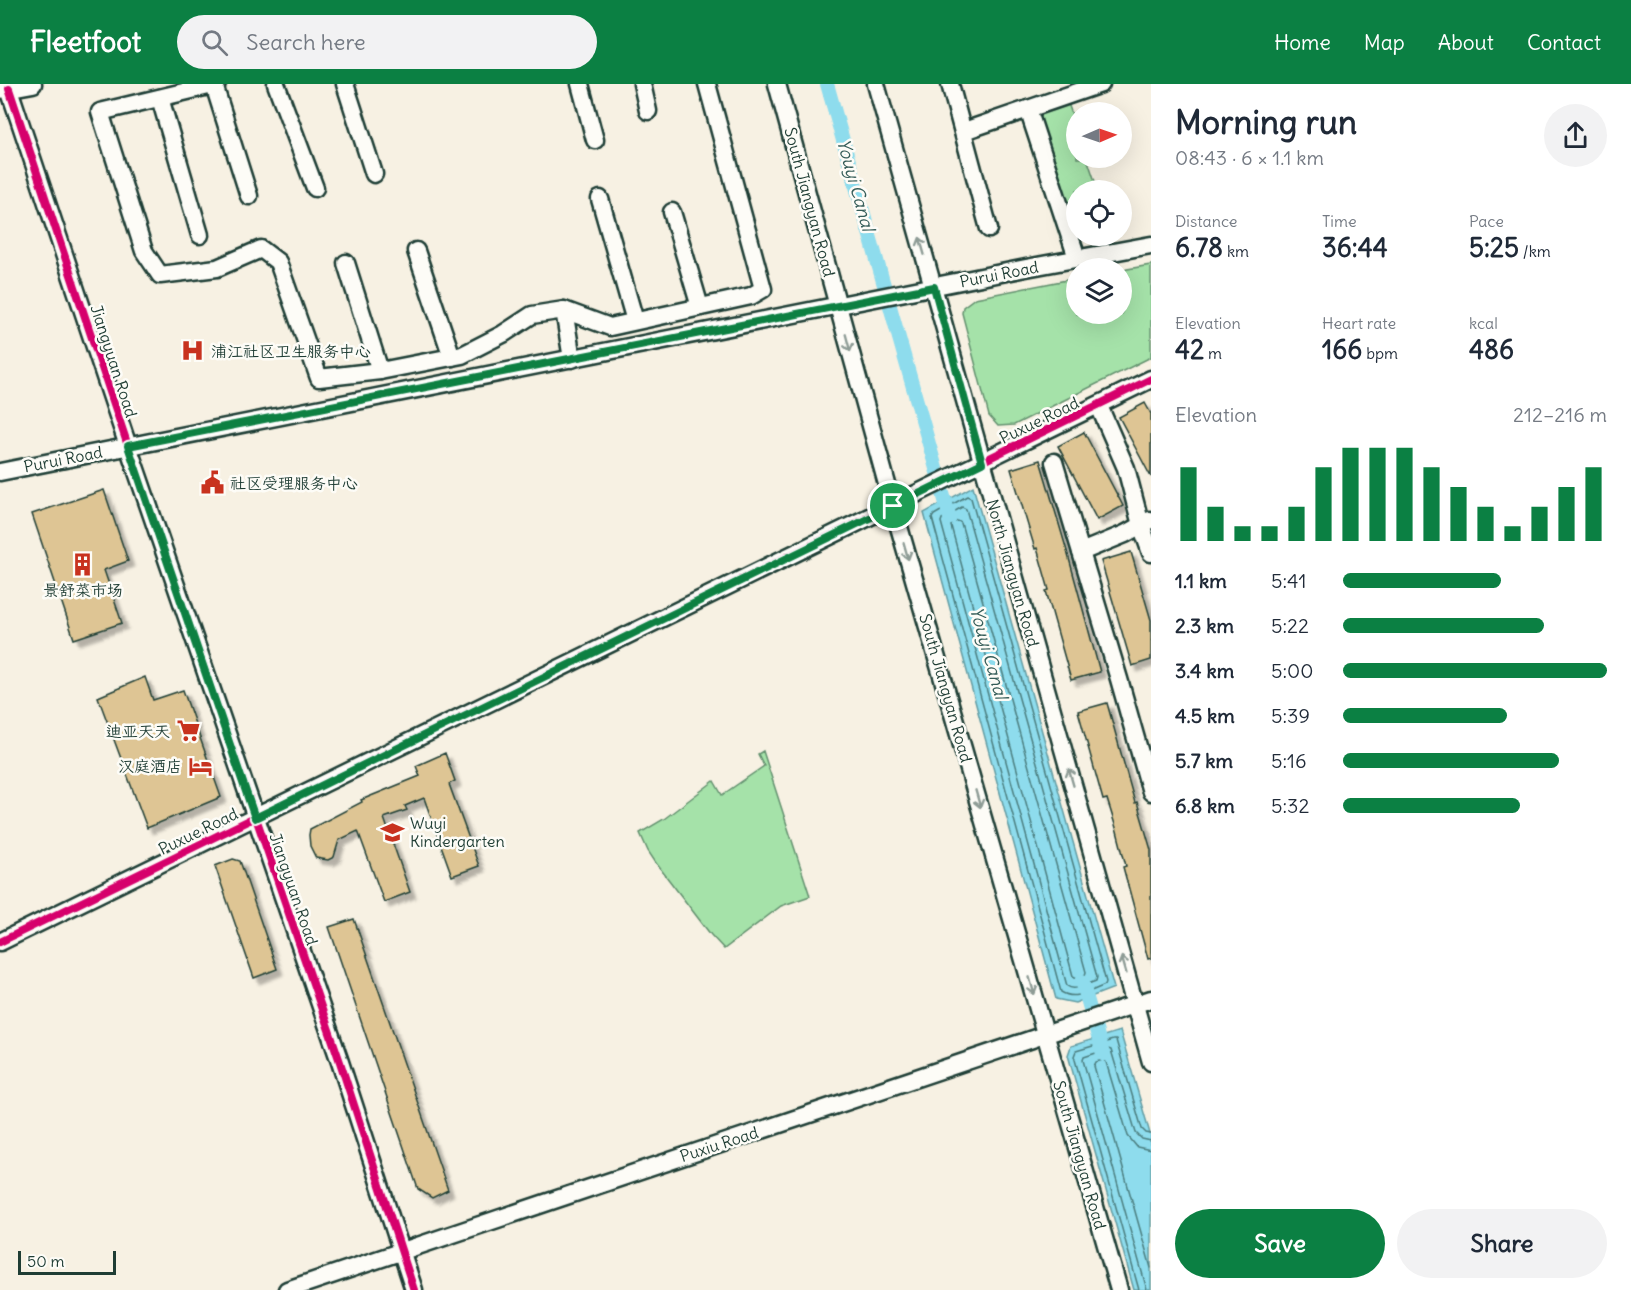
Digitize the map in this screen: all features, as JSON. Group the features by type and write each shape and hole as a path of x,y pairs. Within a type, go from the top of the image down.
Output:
{"street":[{"path":"5,89 33,84"},
{"path":"249,196 216,84 100,112 144,251 160,275 217,268 261,249 278,262 319,378 380,371 462,355 503,334 532,315 564,310 610,327 751,296 763,289 706,84"},
{"path":"276,84 315,188"},
{"path":"345,84 374,174"},
{"path":"580,84 595,140"},
{"path":"642,84 648,111"},
{"name":"South Jiangyan Road","path":"777,84 893,506 1119,1290"},
{"name":"North Jiangyan Road","path":"876,84 926,288 975,466 1136,1004 1151,1062"},
{"path":"950,84 989,229"},
{"path":"964,131 1101,84"},
{"name":"Jiangyuan Road","path":"5,89 340,1062 414,1290"},
{"path":"160,98 200,235"},
{"path":"1028,109 1077,258"},
{"path":"600,199 635,321"},
{"path":"672,212 700,307"},
{"name":"Purui Road","path":"1077,258 1151,244"},
{"path":"416,251 452,357"},
{"name":"Purui Road","path":"0,472 1066,260"},
{"path":"346,263 380,371"},
{"path":"564,310 572,359"},
{"name":"Puxue Road","path":"0,942 1151,379"},
{"path":"1099,405 1146,522 1151,553"},
{"path":"1054,462 1151,792"},
{"path":"1081,552 1125,534 1146,522"},
{"name":"Puxiu Road","path":"287,1290 1136,1004"}],"green space":[{"path":"1066,104 1066,168 1090,168 1095,180 1066,180 1066,199 1040,118 1043,111"},
{"path":"1151,265 1151,357 1014,425 998,426 989,416 962,313 963,307 975,298 1066,280 1066,324 1132,324 1132,268"},
{"path":"763,751 810,896 781,906 724,949 656,863 640,833 664,819 714,781 722,795 764,766 758,754"}],"water":[{"path":"973,486 1114,988 1075,1003 1056,999 924,513"},
{"path":"1120,1031 1151,1137 1151,1290 1134,1290 1068,1055 1071,1046"}],"building":[{"path":"1145,403 1151,414 1151,477 1119,417"},
{"path":"1084,432 1123,506 1097,520 1058,446"},
{"path":"1040,460 1100,672 1071,680 1046,591 1049,590 1011,469"},
{"name":"景舒菜市场","path":"104,490 128,561 104,570 122,623 74,639 32,514"},
{"path":"1131,552 1151,620 1151,660 1132,666 1101,561"},
{"path":"145,677 153,700 183,690 221,797 147,828 98,697"},
{"path":"1107,703 1135,803 1137,802 1151,850 1151,958 1148,959 1123,867 1126,866 1117,831 1107,799 1103,800 1078,711"},
{"path":"445,753 455,781 449,784 479,866 452,876 424,798 405,806 407,810 384,818 410,892 384,902 358,831 339,840 334,857 328,860 316,858 310,846 310,829 362,802 361,800 420,776 416,766"},
{"path":"233,859 240,861 277,969 254,978 215,866"},
{"path":"354,919 448,1190 432,1198 418,1189 329,927"}],"waterway":[{"name":"Youyi Canal","path":"827,84 950,518"},
{"name":"Youyi Canal","path":"1082,981 1103,1054"}],"cycle path":[{"path":"9,89 128,446 340,1062 414,1290"},
{"path":"0,942 1151,379"}],"place":[{"name":"浦江社区卫生服务中心","path":"193,351"},
{"name":"社区受理服务中心","path":"212,483"},
{"name":"景舒菜市场","path":"83,565"},
{"name":"迪亚天天","path":"188,731"},
{"name":"汉庭酒店","path":"200,766"},
{"name":"Wuyi Kindergarten","path":"392,832"}],"route":[{"path":"934,287 982,463 893,506 255,818 128,446 934,287"}]}
